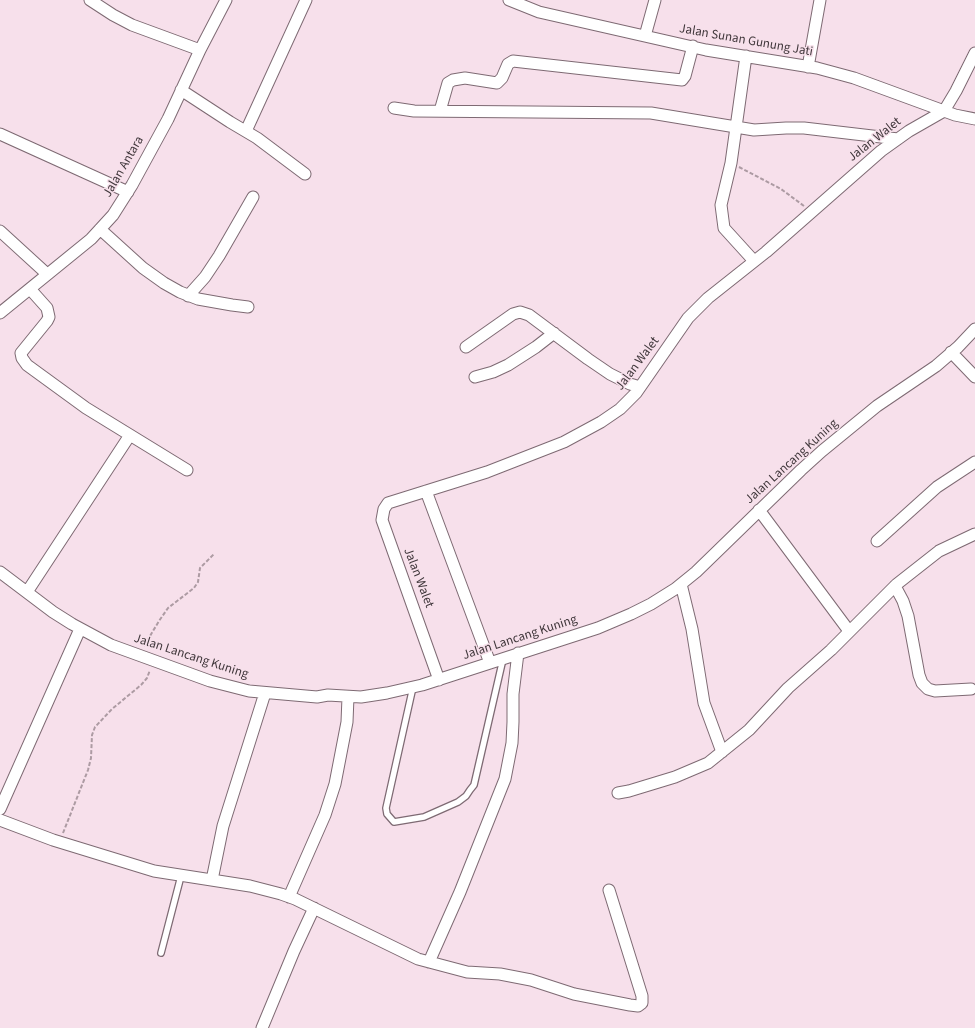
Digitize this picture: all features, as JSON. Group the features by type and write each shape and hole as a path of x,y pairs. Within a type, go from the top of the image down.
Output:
{"street":[{"path":"90,0 132,25 200,50"},
{"name":"Jalan Antara","path":"0,313 91,239 113,214 128,192 168,119 200,50 226,0"},
{"path":"246,131 306,0"},
{"name":"Jalan Sunan Gunung Jati","path":"509,0 539,12 645,36 808,67 854,78 955,115 975,119"},
{"path":"645,36 655,0"},
{"path":"808,67 820,0"},
{"path":"440,111 448,83 453,80 465,78 496,83 502,78 508,64 513,61 682,80 693,46"},
{"name":"Jalan Walet","path":"439,680 382,520 384,509 388,503 487,472 564,442 601,422 620,409 640,387 688,318 708,298 754,261 840,185 898,139 944,111 975,53"},
{"path":"746,56 731,163 720,205 724,228 754,261"},
{"path":"181,90 257,138 305,174"},
{"path":"394,108 414,111 651,113 754,130 804,128 898,139"},
{"path":"0,134 128,192"},
{"path":"188,296 205,277 219,256 253,197"},
{"path":"100,229 143,268 164,283 188,296 212,302 248,307"},
{"path":"0,231 47,274"},
{"path":"30,289 47,308 49,317 21,353 22,358 27,365 86,408 187,470"},
{"path":"466,347 513,314 520,312 529,315 610,374 630,384 640,387"},
{"name":"Jalan Lancang Kuning","path":"0,572 53,612 111,645 210,681 249,691 317,697 328,695 361,697 413,687 439,680 598,628 651,604 682,584 696,572 800,470 877,406 936,366 975,329"},
{"path":"475,377 493,372 508,365 536,347 554,333"},
{"path":"951,352 975,377"},
{"path":"27,592 130,435"},
{"path":"876,541 937,487 975,462"},
{"path":"426,491 490,663"},
{"path":"759,510 849,631"},
{"path":"618,793 644,788 675,778 708,763 749,730 788,688 820,660 894,586 939,551 975,534"},
{"path":"682,584 692,630 704,703 722,752"},
{"path":"894,586 903,600 908,616 919,675 922,683 928,689 935,691 971,689"},
{"path":"0,808 80,628"},
{"path":"429,962 469,871 505,779 512,743 513,694 518,653"},
{"path":"212,880 223,826 265,693"},
{"path":"289,897 325,815 335,784 347,722 348,697"},
{"path":"0,820 59,841 154,871 250,886 289,897 418,959 467,972 500,974 523,978 574,994 638,1006 642,1003 642,996 608,890"},
{"path":"262,1028 294,951 314,908"}],"lane":[{"path":"413,687 386,808 387,814 394,822 424,817 458,802 466,796 474,785 503,659"},
{"path":"161,953 181,876"}],"path":[{"path":"731,163 780,189 811,212"},
{"path":"139,656 168,608 194,588 198,582 200,568 214,554"},
{"path":"59,841 88,770 91,758 92,735 95,727 112,709 142,685 147,678 153,661"}]}
